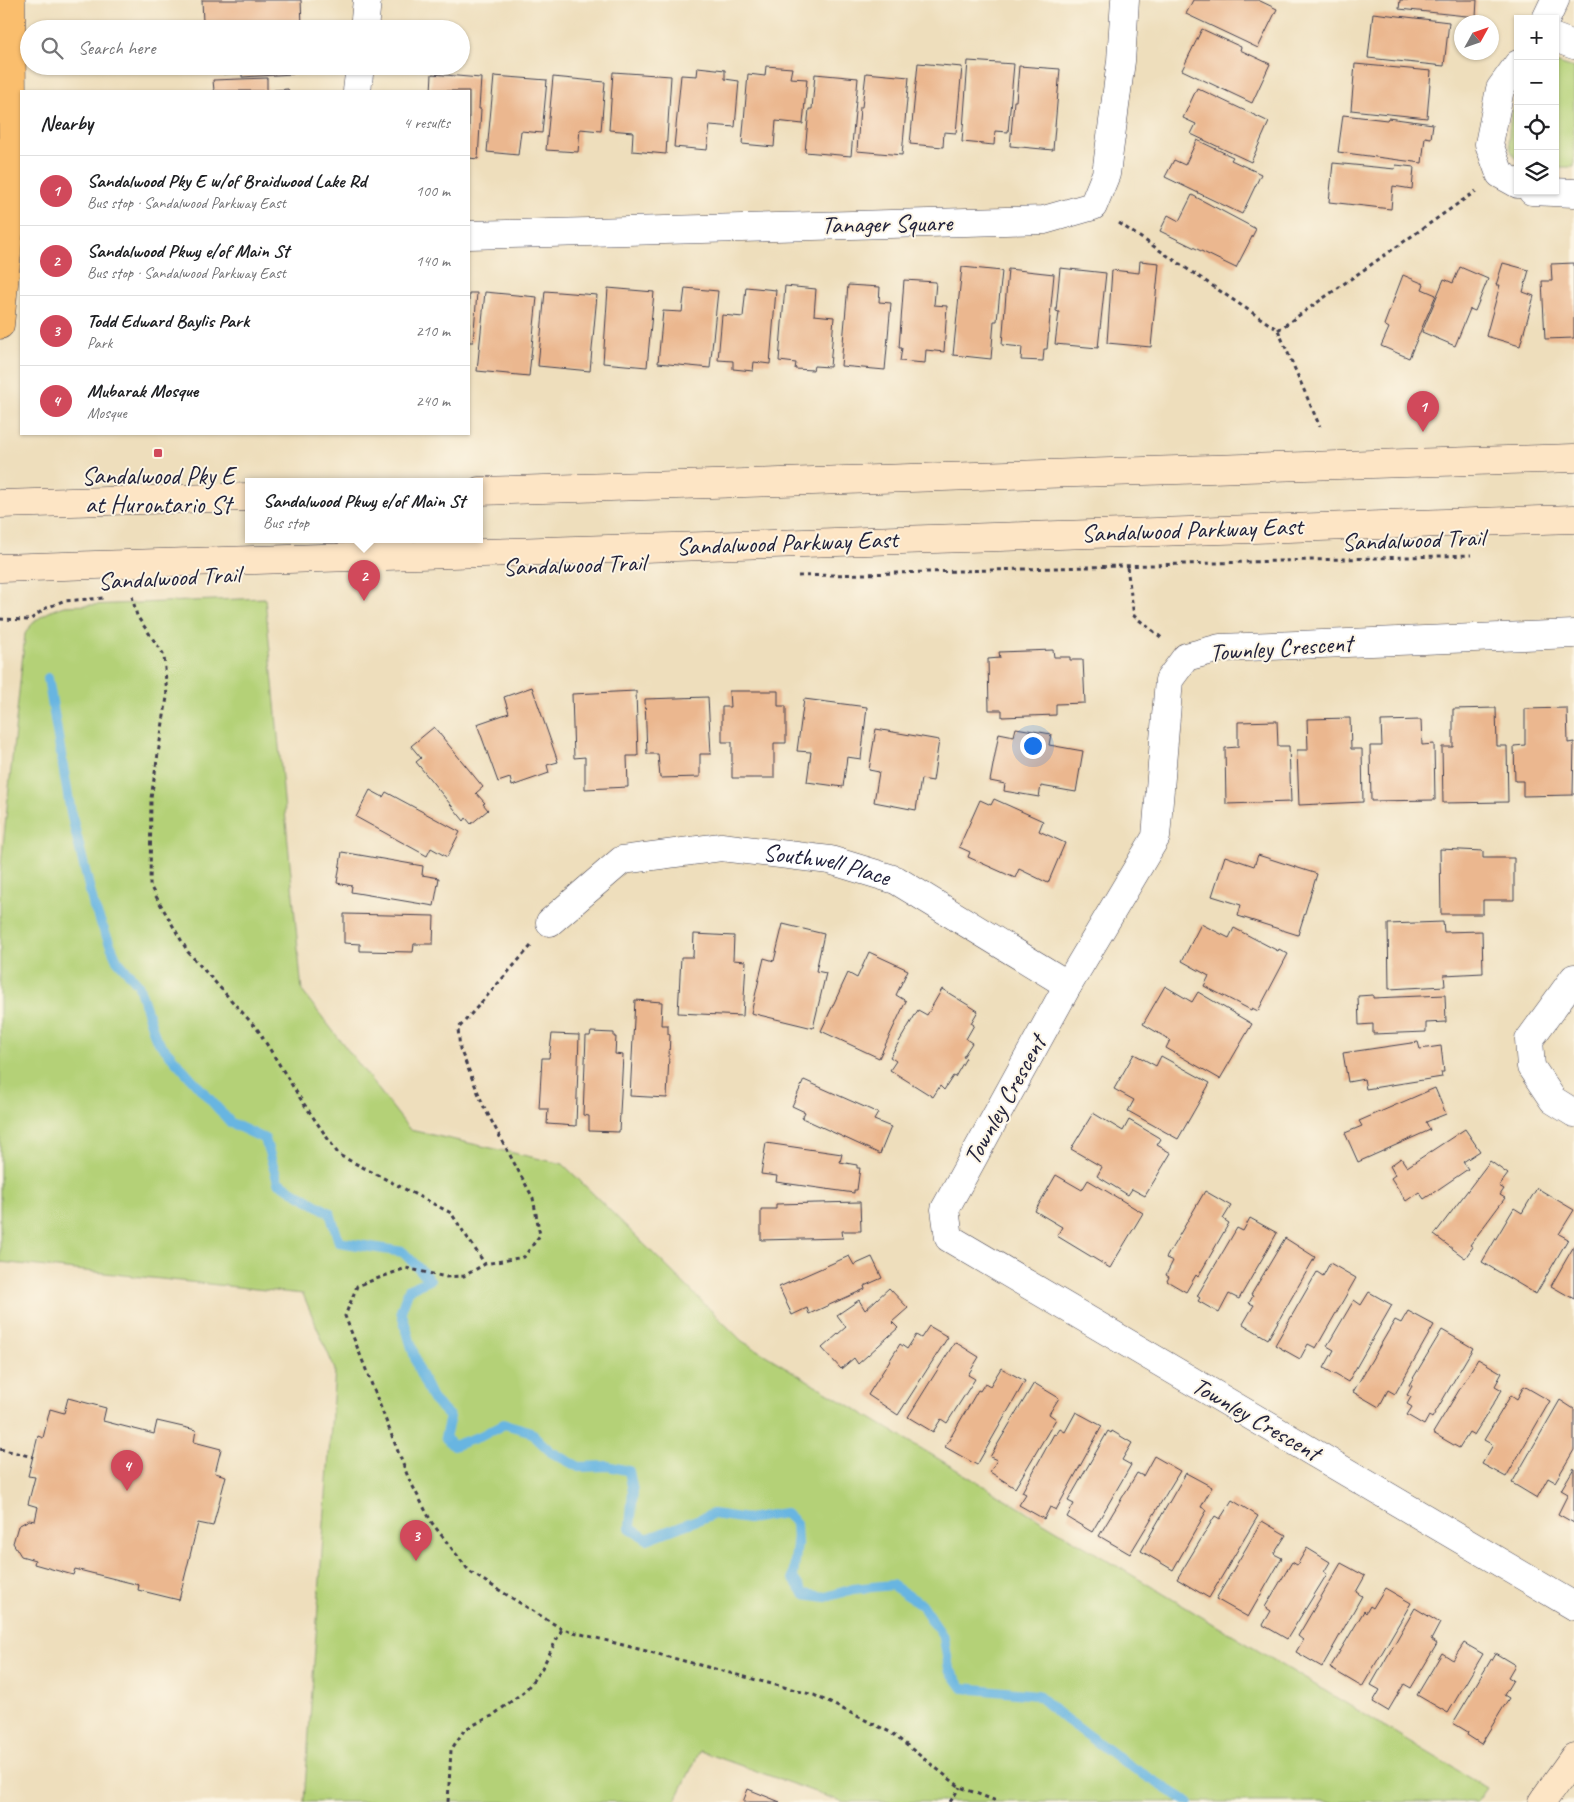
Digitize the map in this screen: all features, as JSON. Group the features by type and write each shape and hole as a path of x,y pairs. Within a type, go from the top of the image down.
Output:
{"main road":[{"path":"0,32 11,1"},
{"path":"0,325 13,192 11,1"},
{"path":"483,491 831,482 1574,458"},
{"path":"0,504 245,497"},
{"name":"Sandalwood Parkway East","path":"0,568 1574,519"},
{"path":"1542,1802 1574,1757"}],"street":[{"path":"365,20 367,0"},
{"path":"1093,206 1106,174 1121,61 1125,0"},
{"path":"1548,15 1554,0"},
{"path":"1559,40 1574,46"},
{"path":"1509,179 1489,144 1500,89 1514,70"},
{"path":"357,90 359,75"},
{"path":"1559,192 1574,193"},
{"name":"Tanager Square","path":"470,235 1044,220 1093,206"},
{"name":"Townley Crescent","path":"1574,634 1220,648 1186,657 1169,680 1156,837 1068,985 945,1209 949,1238 1574,1606"},
{"name":"Southwell Place","path":"550,922 622,860 721,847 830,860 896,880 1068,985"},
{"path":"1574,978 1529,1040 1531,1066 1552,1100 1574,1112"}],"path":[{"path":"1278,330 1509,179"},
{"path":"1093,206 1278,330 1320,427"},
{"name":"Sandalwood Trail","path":"789,577 1475,555"},
{"path":"1127,567 1134,616 1186,657"},
{"name":"Sandalwood Trail","path":"122,596 142,595"},
{"path":"132,596 137,616 164,655 167,696 151,798 150,886 188,952 258,1030 300,1098 339,1155 451,1213 485,1264"},
{"name":"Sandalwood Trail","path":"0,619 30,620 44,610 63,601 112,597"},
{"path":"550,922 458,1029 460,1048 484,1108 533,1198 540,1235 524,1257 485,1264 464,1276 446,1277 406,1268 357,1286 345,1316 408,1476 432,1523 470,1572 562,1629 814,1695 890,1732 960,1787 999,1802"},
{"path":"0,1449 33,1457"},
{"path":"448,1802 451,1750 465,1729 492,1716 526,1690 542,1668 562,1629"},
{"path":"950,1802 960,1787"}],"green space":[{"path":"1559,63 1574,68 1574,167 1559,167"},
{"path":"1514,107 1514,155 1509,137"},
{"path":"265,598 302,991 410,1130 563,1164 742,1341 1487,1788 1477,1802 843,1802 700,1751 675,1802 304,1802 335,1370 303,1294 0,1262 0,875 25,634 32,624 41,617 64,606"}],"building":[{"path":"202,0 301,0 302,20 203,20"},
{"path":"1193,0 1258,0 1277,9 1258,48 1186,14"},
{"path":"1400,0 1477,0 1476,15 1457,15 1399,9"},
{"path":"1373,13 1449,22 1444,66 1368,58"},
{"path":"1202,29 1241,47 1240,50 1270,64 1252,103 1182,70"},
{"path":"968,61 1014,64 1008,132 995,131 994,145 962,142"},
{"path":"918,63 962,67 956,133 944,132 943,147 910,144"},
{"path":"1355,64 1431,71 1427,118 1351,110"},
{"path":"766,66 792,68 790,78 807,79 803,124 776,121 774,147 742,144 748,74 765,76"},
{"path":"1019,66 1060,69 1053,150 1010,146"},
{"path":"698,67 725,70 725,79 739,81 735,127 710,125 707,150 674,147 681,75 697,76"},
{"path":"613,72 671,76 666,154 632,151 633,132 609,130"},
{"path":"866,73 909,77 902,155 857,151 860,107 862,107"},
{"path":"815,74 858,78 851,156 805,152 809,109 812,109"},
{"path":"242,75 276,75 242,77"},
{"path":"432,75 481,78 478,159 470,158 470,90 431,90"},
{"path":"494,76 547,80 542,133 521,131 518,155 487,152"},
{"path":"553,77 605,82 601,131 580,129 578,152 546,150"},
{"path":"267,78 267,90 214,90 213,80"},
{"path":"1197,88 1269,122 1251,162 1191,134 1196,124 1183,118"},
{"path":"1343,115 1433,124 1431,138 1425,137 1422,163 1338,152"},
{"path":"1197,140 1233,157 1231,160 1261,174 1242,214 1165,177 1174,160 1185,165"},
{"path":"1333,163 1395,169 1396,165 1414,167 1412,189 1393,186 1391,209 1329,202"},
{"path":"1192,195 1256,229 1236,268 1160,231 1168,215 1179,221"},
{"path":"1140,261 1159,263 1151,347 1107,343 1112,270 1139,273"},
{"path":"1503,263 1529,270 1523,292 1534,296 1520,346 1486,336 1500,285 1496,285"},
{"path":"1574,263 1574,338 1545,339 1542,281 1552,281 1551,264"},
{"path":"962,267 1002,271 997,321 994,321 991,359 953,355"},
{"path":"1460,267 1488,279 1475,311 1470,309 1455,346 1422,332 1444,279 1453,283"},
{"path":"1060,268 1106,273 1098,348 1055,344 1059,312 1056,311"},
{"path":"1008,269 1054,274 1047,349 1044,349 1043,361 1021,360 1022,347 1002,345"},
{"path":"1403,275 1424,284 1422,289 1436,295 1409,358 1381,346 1389,328 1384,325"},
{"path":"904,280 936,282 934,305 947,306 944,352 926,350 925,363 900,361 902,348 899,348"},
{"path":"848,285 880,287 879,302 891,303 885,370 841,366"},
{"path":"785,286 816,289 814,315 834,317 830,367 814,366 813,370 795,369 796,363 779,361"},
{"path":"746,287 776,290 770,364 754,362 753,371 733,369 733,361 718,360 722,315 743,317"},
{"path":"608,288 654,292 647,367 603,363"},
{"path":"685,288 718,291 710,368 658,363 663,311 682,312"},
{"path":"545,291 597,295 590,371 538,366"},
{"path":"485,292 537,297 529,376 477,371"},
{"path":"470,293 477,293 473,342 470,342"},
{"path":"1053,650 1054,657 1070,657 1070,660 1083,660 1085,703 1056,704 1056,715 1002,717 1002,710 989,710 988,659 1000,658 999,652"},
{"path":"532,687 558,762 547,765 549,773 512,786 510,778 498,782 477,724 509,713 504,697"},
{"path":"636,691 638,756 627,756 628,787 585,789 585,757 574,758 572,694"},
{"path":"729,691 778,691 778,706 786,706 786,743 774,743 774,778 732,778 732,742 722,742 722,707 730,707"},
{"path":"708,697 711,754 700,754 700,777 660,778 658,754 647,754 645,699"},
{"path":"804,699 867,707 861,759 847,757 843,787 807,782 811,752 797,751"},
{"path":"1496,708 1497,746 1507,746 1508,802 1443,803 1442,747 1453,747 1453,709"},
{"path":"1567,708 1568,743 1574,742 1573,795 1523,796 1523,781 1515,781 1514,746 1525,745 1525,709"},
{"path":"1350,718 1351,749 1362,749 1363,802 1299,805 1297,750 1308,750 1307,719"},
{"path":"1421,720 1422,745 1434,744 1435,800 1371,801 1370,746 1382,746 1381,721"},
{"path":"1277,721 1278,746 1289,746 1291,802 1226,804 1225,748 1238,747 1238,722"},
{"path":"434,727 483,787 476,793 485,803 483,804 488,810 471,824 466,818 464,821 416,762 421,758 411,746"},
{"path":"1016,728 1051,734 1049,745 1083,751 1076,792 1041,786 1039,797 1004,791 1005,784 990,781 999,733 1014,736"},
{"path":"876,729 939,740 933,781 921,779 916,810 874,802 879,772 869,770"},
{"path":"370,790 383,797 386,792 460,832 447,857 431,848 427,856 356,817"},
{"path":"994,799 1043,821 1039,831 1065,843 1048,883 1019,869 1015,878 968,857 970,852 959,847 980,800 991,805"},
{"path":"1440,849 1483,851 1483,858 1514,858 1514,900 1483,900 1483,914 1441,914"},
{"path":"342,852 423,866 422,875 439,878 434,906 351,892 352,886 337,883"},
{"path":"1258,855 1317,874 1298,935 1238,916 1241,905 1212,896 1225,856 1254,866"},
{"path":"344,914 434,916 433,944 414,944 413,952 360,951 360,944 344,943"},
{"path":"1443,922 1444,932 1482,931 1483,973 1444,975 1445,986 1389,989 1388,924"},
{"path":"783,924 824,934 816,971 826,973 813,1028 751,1013 764,958 774,961"},
{"path":"1201,924 1229,938 1234,928 1278,951 1279,949 1288,954 1258,1011 1252,1008 1251,1010 1204,986 1209,976 1182,961"},
{"path":"694,934 734,936 733,960 746,961 743,1016 678,1013 681,957 693,957"},
{"path":"869,952 908,970 896,995 906,1001 879,1058 821,1031 848,973 857,978"},
{"path":"1165,986 1192,1002 1198,992 1252,1024 1220,1079 1166,1048 1170,1040 1143,1024"},
{"path":"942,989 978,1011 971,1023 974,1025 966,1039 972,1043 963,1057 966,1058 955,1077 953,1076 944,1090 940,1086 933,1097 890,1070 896,1061 890,1057 918,1010 927,1015"},
{"path":"1373,995 1373,998 1445,995 1446,1022 1426,1023 1426,1032 1373,1034 1373,1024 1359,1025 1358,996"},
{"path":"635,1000 662,1002 661,1025 668,1025 668,1034 670,1035 667,1098 630,1096"},
{"path":"591,1032 614,1033 614,1037 616,1037 615,1054 623,1055 619,1132 589,1131 589,1116 583,1115 586,1036 590,1036"},
{"path":"552,1034 579,1035 576,1126 547,1124 548,1109 539,1109 542,1058 549,1058"},
{"path":"1418,1042 1420,1049 1441,1046 1444,1072 1441,1072 1442,1077 1366,1089 1364,1079 1348,1082 1343,1053"},
{"path":"1134,1054 1156,1066 1161,1056 1210,1083 1178,1139 1128,1111 1134,1100 1114,1089"},
{"path":"804,1080 878,1113 874,1120 891,1127 880,1154 802,1118 805,1112 792,1106"},
{"path":"1435,1088 1446,1114 1426,1122 1430,1130 1358,1162 1345,1133 1362,1126 1359,1121"},
{"path":"1093,1113 1123,1131 1129,1120 1161,1139 1157,1145 1171,1153 1145,1196 1132,1189 1128,1195 1097,1176 1102,1167 1071,1149"},
{"path":"1465,1129 1480,1151 1463,1162 1468,1169 1424,1199 1419,1192 1406,1201 1391,1178 1395,1175 1390,1166 1401,1158 1407,1167"},
{"path":"766,1143 842,1154 840,1162 857,1165 857,1168 860,1168 857,1190 854,1190 854,1193 776,1182 777,1176 761,1174"},
{"path":"1490,1161 1508,1174 1499,1186 1504,1189 1500,1195 1505,1198 1470,1245 1473,1247 1465,1258 1434,1235"},
{"path":"1056,1175 1082,1190 1088,1180 1143,1213 1110,1268 1057,1236 1062,1227 1035,1211"},
{"path":"1537,1188 1574,1210 1559,1234 1568,1239 1536,1294 1482,1262 1514,1208 1522,1213"},
{"path":"1205,1191 1231,1206 1223,1219 1229,1223 1198,1277 1196,1275 1186,1292 1167,1281 1169,1277 1166,1275 1173,1261 1166,1258"},
{"path":"860,1202 861,1231 842,1231 843,1238 761,1240 761,1209 776,1209 776,1204"},
{"path":"1250,1218 1277,1233 1239,1299 1229,1294 1219,1313 1198,1301 1200,1298 1197,1296 1237,1228 1243,1231"},
{"path":"1285,1238 1315,1257 1268,1339 1243,1324 1254,1305 1249,1303 1253,1296 1251,1295"},
{"path":"1574,1246 1574,1299 1551,1286"},
{"path":"849,1256 854,1265 872,1257 882,1278 864,1286 865,1289 809,1314 807,1308 792,1315 779,1287"},
{"path":"1330,1263 1356,1278 1316,1348 1308,1344 1300,1359 1275,1345 1317,1272 1323,1276"},
{"path":"889,1288 908,1308 892,1322 898,1328 858,1364 854,1358 841,1369 822,1348 846,1327 837,1315 859,1300 865,1310"},
{"path":"1369,1292 1392,1305 1348,1382 1324,1368 1334,1350 1327,1346 1354,1300 1361,1305"},
{"path":"1408,1311 1434,1325 1395,1394 1388,1390 1379,1407 1353,1392 1395,1320 1401,1323"},
{"path":"929,1326 948,1337 898,1415 868,1395 900,1344 907,1349 916,1335 921,1338"},
{"path":"1442,1330 1473,1348 1432,1418 1429,1416 1424,1425 1407,1415 1412,1407 1407,1404 1411,1397 1407,1395 1412,1386 1409,1385"},
{"path":"955,1342 979,1357 968,1375 975,1379 947,1423 941,1419 933,1432 908,1417"},
{"path":"1478,1359 1502,1373 1495,1386 1502,1390 1474,1435 1469,1432 1459,1448 1433,1433"},
{"path":"1001,1368 1025,1381 977,1465 945,1447 978,1390 980,1391 985,1383 990,1386"},
{"path":"1034,1383 1059,1398 1049,1414 1056,1419 1015,1488 990,1472 997,1460 990,1457"},
{"path":"1524,1386 1550,1401 1506,1477 1482,1464 1493,1445 1484,1440 1511,1395 1517,1399"},
{"path":"68,1398 106,1408 103,1421 154,1434 157,1421 196,1430 194,1442 221,1449 215,1473 226,1476 213,1526 198,1523 179,1600 138,1590 139,1585 75,1569 73,1575 34,1564 35,1560 21,1556 13,1543 18,1526 29,1520 35,1521 38,1507 28,1504 35,1477 28,1476 38,1436 43,1438 50,1409 64,1413"},
{"path":"1560,1400 1574,1409 1574,1450 1555,1482 1548,1478 1537,1498 1512,1483"},
{"path":"1076,1412 1102,1426 1056,1510 1050,1507 1044,1519 1019,1505 1026,1494 1022,1492 1054,1434 1056,1435 1060,1429 1065,1432"},
{"path":"1108,1431 1111,1433 1112,1431 1132,1443 1122,1460 1131,1465 1092,1532 1067,1517 1074,1504 1068,1501"},
{"path":"1154,1456 1180,1471 1130,1554 1099,1536 1137,1473 1143,1476"},
{"path":"1574,1468 1574,1523 1558,1514 1568,1494 1561,1490"},
{"path":"1186,1473 1212,1487 1201,1507 1207,1510 1173,1570 1141,1551"},
{"path":"1232,1500 1258,1516 1209,1598 1177,1579 1215,1516 1220,1519"},
{"path":"1262,1521 1286,1535 1274,1554 1282,1558 1248,1617 1216,1599"},
{"path":"1307,1548 1330,1562 1324,1572 1327,1574 1287,1639 1263,1625 1271,1611 1265,1607 1292,1562 1297,1565"},
{"path":"1341,1563 1365,1576 1356,1592 1362,1596 1322,1667 1296,1652 1303,1640 1298,1636"},
{"path":"1385,1588 1411,1603 1362,1687 1330,1668 1364,1611 1366,1613 1370,1606 1373,1608"},
{"path":"1415,1608 1440,1623 1431,1640 1437,1644 1411,1688 1404,1684 1388,1711 1373,1702 1380,1690 1371,1685"},
{"path":"1464,1643 1483,1654 1448,1713 1417,1695 1442,1653 1453,1660"},
{"path":"1495,1653 1515,1665 1508,1677 1513,1680 1504,1695 1509,1698 1481,1744 1467,1735 1468,1732 1453,1723"},
{"path":"748,1789 780,1802 743,1802"}],"waterway":[{"path":"48,678 71,813 94,907 117,960 138,984 156,1039 231,1123 265,1139 278,1182 330,1213 339,1242 403,1252 430,1280 409,1289 401,1311 419,1371 433,1400 450,1417 445,1437 453,1446 481,1436 504,1424 529,1431 551,1452 579,1467 608,1466 629,1471 633,1491 630,1528 647,1539 713,1514 748,1519 785,1513 796,1523 797,1544 793,1578 804,1594 826,1597 853,1589 892,1585 921,1604 944,1638 949,1669 963,1688 1037,1695 1059,1714 1124,1762 1188,1802"}],"place":[{"name":"Sandalwood Pky E w/of Braidwood Lake Rd","path":"1423,432"},
{"name":"Sandalwood Pky E at Hurontario St","path":"158,453"},
{"name":"Sandalwood Pkwy e/of Main St","path":"364,601"},
{"name":"Mubarak Mosque","path":"127,1491"},
{"name":"Todd Edward Baylis Park","path":"416,1561"}]}
